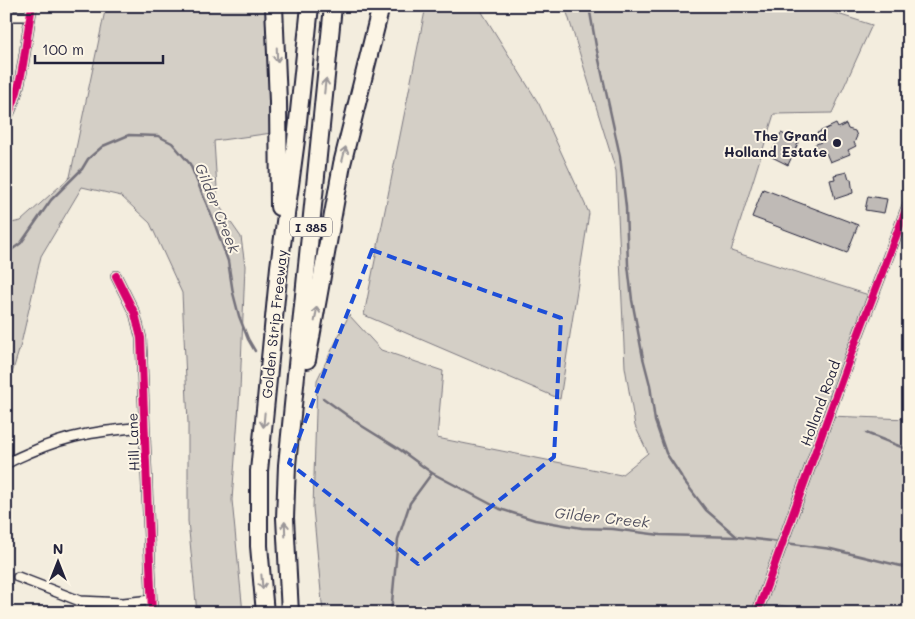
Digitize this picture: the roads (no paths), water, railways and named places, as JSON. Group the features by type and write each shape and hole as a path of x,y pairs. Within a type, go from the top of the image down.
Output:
{"highway":[{"path":"274,6 278,102 279,267"},
{"name":"Golden Strip Freeway","path":"265,613 259,546 260,472 279,267 296,140 310,6"},
{"name":"Golden Strip Freeway","path":"290,613 285,518 289,448 333,6"},
{"path":"289,448 310,349 342,164 381,6"}],"street":[{"path":"6,119 18,85 32,6"},
{"path":"6,16 30,16"},
{"name":"Holland Road","path":"757,613 858,333 909,202"},
{"name":"Hill Lane","path":"116,276 135,314 141,338 152,613"},
{"path":"6,464 54,441 80,434 144,428"},
{"path":"18,577 80,601 122,603 151,600"}],"waterway":[{"path":"588,6 620,156 626,207 628,265 632,300 650,385 655,421 666,453 685,482 706,510 736,536"},
{"name":"Gilder Creek","path":"6,254 21,243 51,200 82,169 88,159 103,146 129,135 158,136 172,143 190,164 228,261 239,316 255,351"},
{"name":"Gilder Creek","path":"323,398 432,473 500,509 535,520 582,528 613,529 660,535 737,537 780,542"},
{"path":"866,433 909,450"},
{"path":"391,613 398,539 410,503 432,473"},
{"name":"Gilder Creek","path":"785,543 831,549 909,568"}],"place":[{"name":"The Grand Holland Estate","path":"837,143"}]}
